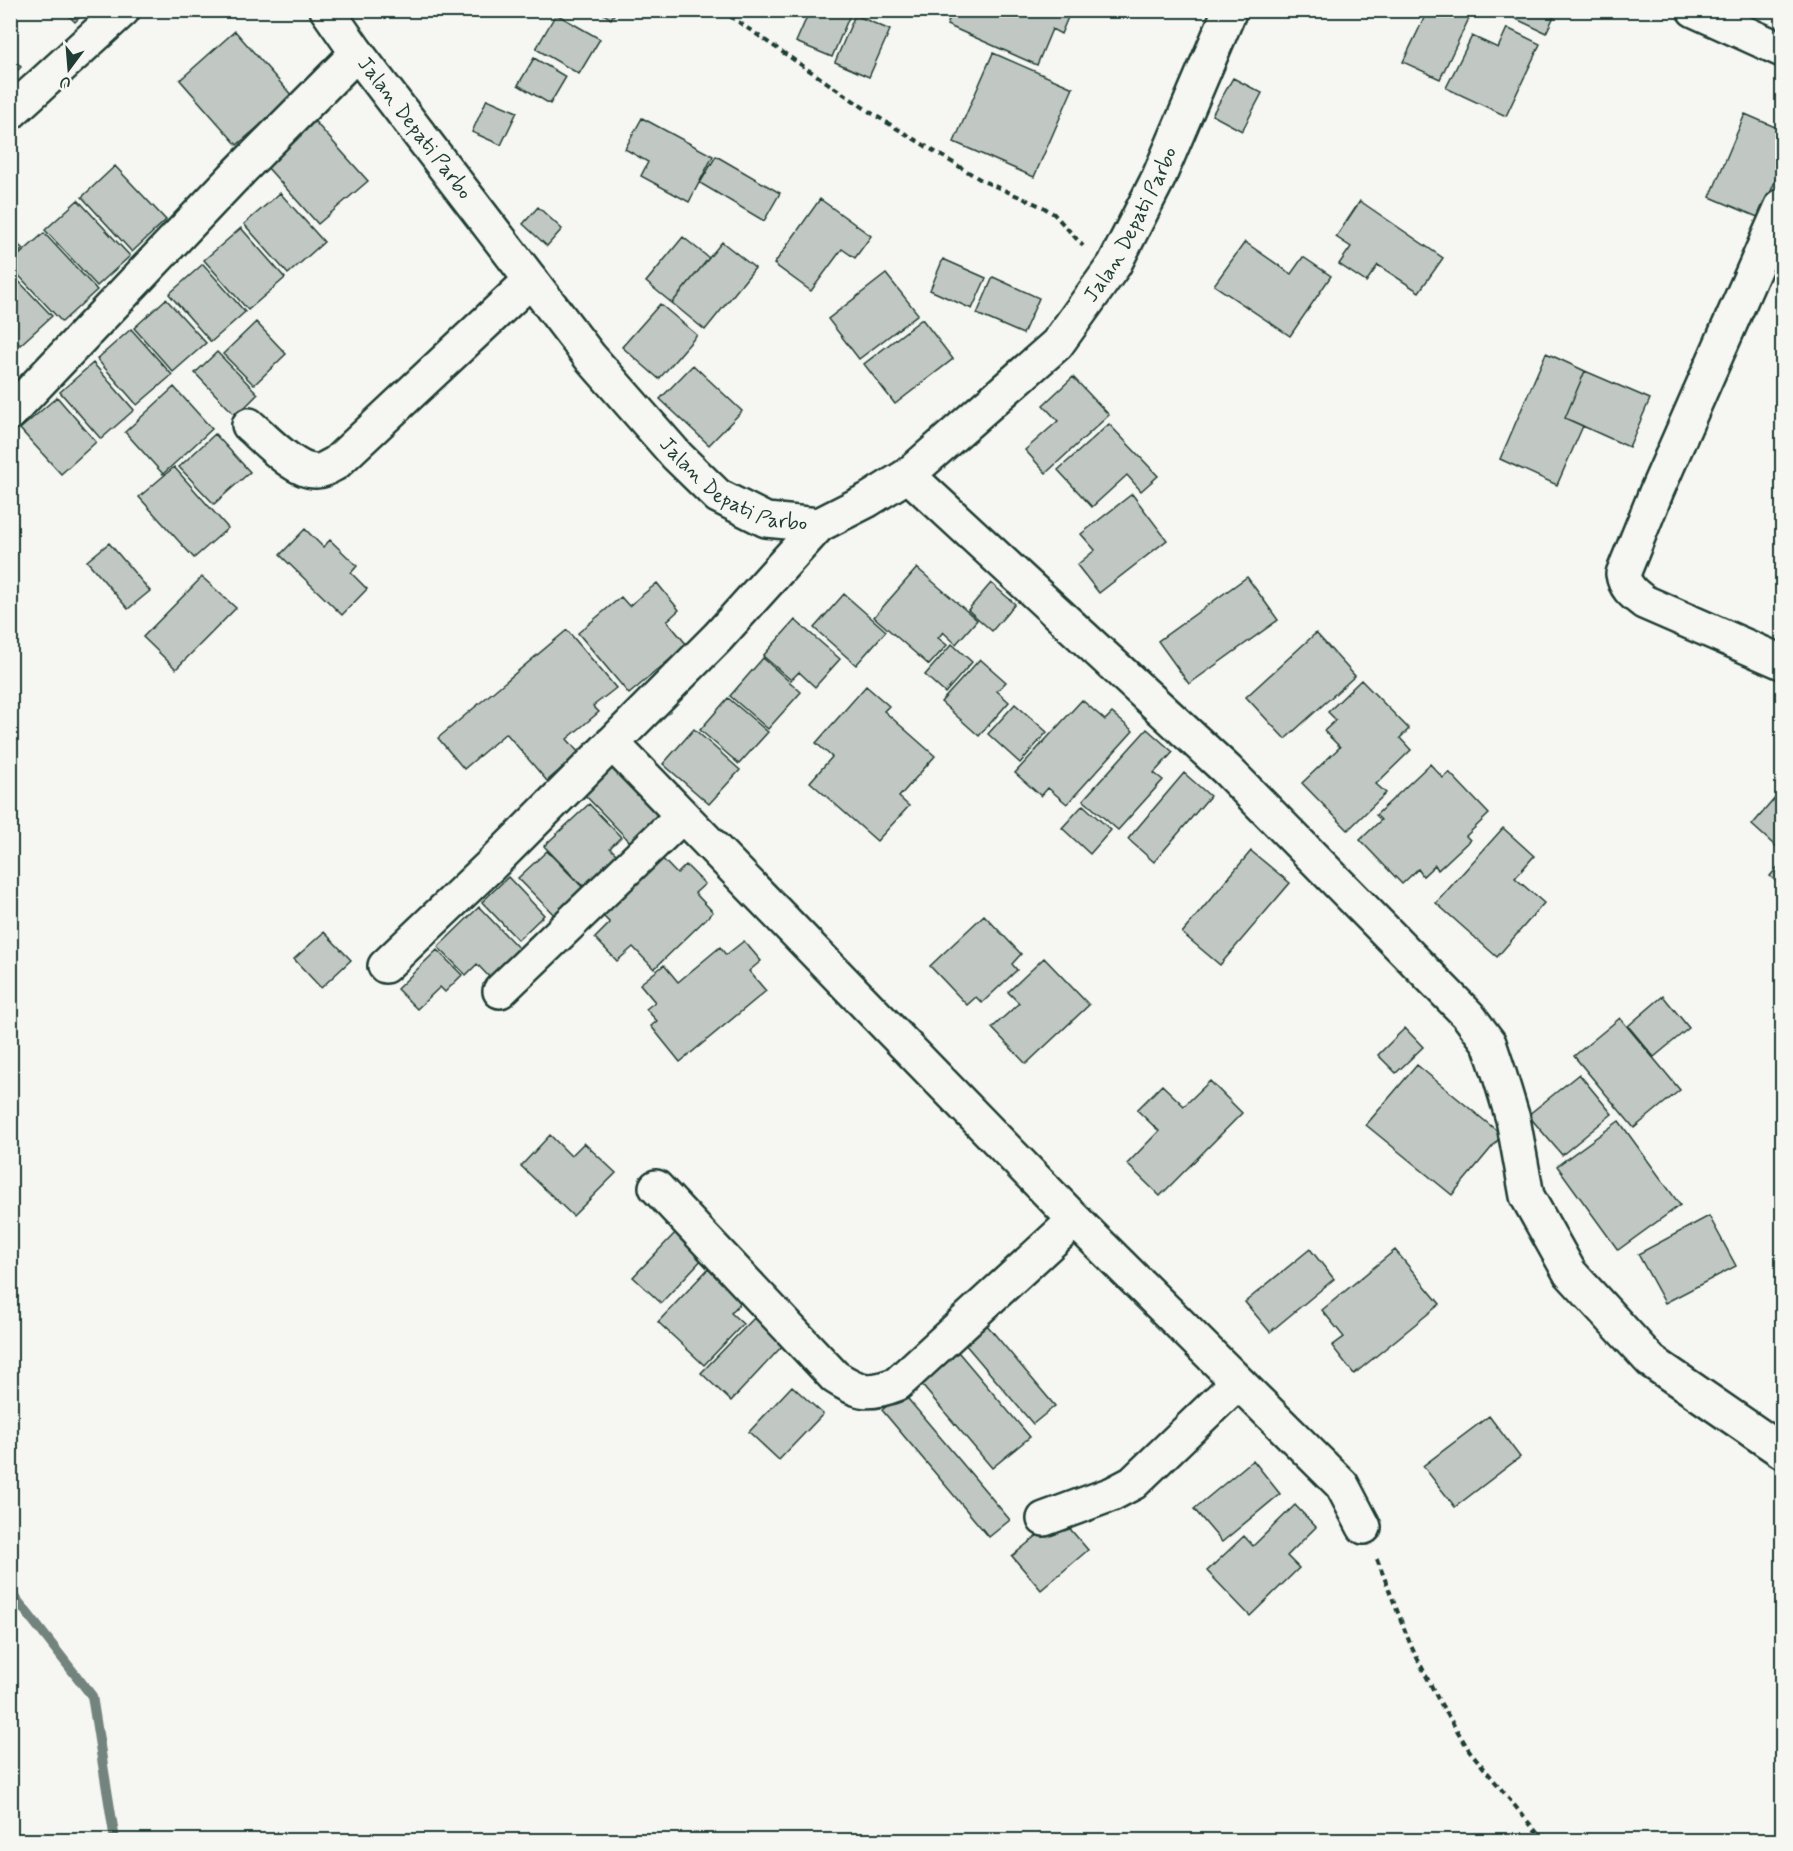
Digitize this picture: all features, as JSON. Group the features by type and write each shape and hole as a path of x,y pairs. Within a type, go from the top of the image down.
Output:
{"street":[{"path":"10,113 123,10"},
{"name":"Jalan Depati Parbo","path":"327,10 357,53 591,357 677,456 718,496 766,520 819,525 868,500 908,475 1058,344 1107,274 1158,179 1230,10"},
{"path":"1694,10 1782,50"},
{"path":"10,413 233,178 357,53"},
{"path":"1782,206 1657,490 1623,574 1624,582 1629,589 1644,602 1782,662"},
{"path":"249,425 292,462 309,470 317,472 336,463 531,280"},
{"path":"908,475 1227,770 1468,1015 1489,1043 1514,1119 1527,1196 1570,1273 1651,1361 1782,1451"},
{"path":"385,966 490,866 718,637 819,525"},
{"path":"612,743 1075,1220 1342,1485 1364,1527"},
{"path":"500,991 682,816"},
{"path":"657,1187 836,1377 851,1388 865,1392 880,1391 897,1384 1075,1220"},
{"path":"1044,1520 1112,1494 1133,1483 1238,1382"}],"path":[{"path":"721,10 873,114 983,181 1054,214 1107,274"},
{"path":"1364,1527 1411,1646 1438,1699 1469,1750 1543,1840"}],"building":[{"path":"63,10 87,10 75,22"},
{"path":"598,10 617,10 611,19"},
{"path":"810,10 852,10 832,57 796,42"},
{"path":"953,10 1071,10 1061,34 1052,29 1037,65 947,25"},
{"path":"1428,10 1473,10 1440,79 1403,62"},
{"path":"1497,10 1557,10 1546,33"},
{"path":"556,14 600,39 579,74 536,49"},
{"path":"855,15 890,30 869,77 835,62"},
{"path":"1507,28 1540,44 1506,116 1446,88 1472,36 1498,48"},
{"path":"235,31 293,97 237,145 180,80"},
{"path":"993,53 1073,88 1034,177 954,142"},
{"path":"10,56 21,67 10,78"},
{"path":"534,58 566,77 550,104 518,85"},
{"path":"1233,78 1262,93 1242,131 1212,115"},
{"path":"487,99 517,112 501,145 472,132"},
{"path":"1745,114 1782,130 1782,164 1760,218 1710,197"},
{"path":"309,115 368,181 318,224 259,158"},
{"path":"642,118 713,156 689,202 641,176 648,162 625,149"},
{"path":"716,156 780,193 764,221 700,183"},
{"path":"115,166 166,220 132,252 82,197"},
{"path":"280,193 324,242 288,274 244,224"},
{"path":"820,199 871,236 855,258 842,249 811,291 774,264"},
{"path":"78,200 130,256 97,286 45,230"},
{"path":"1360,201 1443,258 1419,292 1378,265 1366,282 1339,264 1351,247 1336,237"},
{"path":"538,207 562,229 547,246 523,224"},
{"path":"241,228 285,278 248,310 204,260"},
{"path":"44,233 97,290 62,322 10,266 10,263"},
{"path":"10,237 23,249 10,261"},
{"path":"683,237 709,258 672,303 646,282"},
{"path":"722,242 755,268 705,330 672,303"},
{"path":"1245,242 1291,274 1303,257 1331,276 1290,336 1214,285"},
{"path":"943,259 986,278 972,309 930,290"},
{"path":"203,264 245,312 211,342 169,294"},
{"path":"10,272 52,316 20,345 10,335"},
{"path":"886,274 918,314 859,359 828,319"},
{"path":"993,277 1039,298 1023,334 977,314"},
{"path":"166,299 206,343 173,372 134,328"},
{"path":"660,304 697,335 659,379 622,347"},
{"path":"922,319 953,359 895,404 864,364"},
{"path":"256,322 286,354 254,385 223,354"},
{"path":"131,329 172,375 137,405 97,359"},
{"path":"217,352 258,394 236,416 195,373"},
{"path":"1546,353 1585,371 1565,418 1583,426 1557,485 1500,459"},
{"path":"93,363 134,410 101,439 60,392"},
{"path":"693,365 742,411 709,445 660,399"},
{"path":"1585,371 1650,399 1629,447 1565,418"},
{"path":"1073,377 1109,415 1046,473 1025,450 1058,421 1043,405"},
{"path":"174,387 212,429 163,474 125,432"},
{"path":"57,397 96,442 61,474 20,429"},
{"path":"1109,424 1158,476 1141,491 1127,475 1092,507 1058,470"},
{"path":"215,434 250,472 214,504 179,467"},
{"path":"174,467 228,528 194,558 139,497"},
{"path":"1132,494 1167,540 1099,593 1077,565 1095,550 1081,534"},
{"path":"305,529 323,547 330,540 357,566 351,573 367,589 342,615 280,555"},
{"path":"109,543 150,591 128,609 87,561"},
{"path":"917,568 977,620 956,644 943,632 938,638 947,645 929,665 874,617"},
{"path":"202,577 236,608 176,669 143,637"},
{"path":"1247,577 1278,620 1189,684 1158,641"},
{"path":"657,583 679,610 667,621 687,645 629,694 578,633 621,597 629,606"},
{"path":"991,583 1015,604 992,631 968,610"},
{"path":"844,594 886,631 856,665 814,628"},
{"path":"795,620 840,659 815,687 799,672 791,680 763,656"},
{"path":"567,630 616,688 593,706 599,712 567,739 579,753 547,781 506,733 464,769 438,738"},
{"path":"1316,633 1355,676 1285,739 1246,697"},
{"path":"952,644 972,662 945,693 925,675"},
{"path":"763,658 801,692 768,729 730,696"},
{"path":"980,659 1006,682 997,691 1009,702 979,736 941,702"},
{"path":"1361,680 1409,729 1400,738 1411,750 1376,784 1386,793 1348,830 1302,783 1340,747 1324,731 1336,720 1328,712"},
{"path":"866,686 889,706 884,711 935,756 899,797 909,806 877,841 810,782 832,757 816,743"},
{"path":"728,698 768,732 739,764 700,730"},
{"path":"1082,700 1105,720 1112,713 1133,731 1067,804 1048,788 1041,796 1015,773"},
{"path":"1015,704 1047,732 1020,763 988,734"},
{"path":"694,729 740,770 709,804 663,764"},
{"path":"1147,729 1173,752 1154,773 1163,780 1118,830 1083,800"},
{"path":"619,760 670,813 634,846 584,794"},
{"path":"1430,764 1443,778 1449,772 1489,814 1466,836 1470,840 1438,870 1435,865 1423,876 1418,869 1402,884 1360,840 1381,820 1376,815"},
{"path":"1184,773 1210,796 1154,862 1128,839"},
{"path":"1782,790 1782,852 1752,825"},
{"path":"589,804 621,837 610,848 626,864 592,896 544,846"},
{"path":"1083,805 1111,830 1090,854 1062,828"},
{"path":"1503,828 1534,856 1515,878 1544,903 1497,957 1436,903"},
{"path":"547,851 592,897 563,924 518,878"},
{"path":"1251,851 1290,883 1220,965 1182,933"},
{"path":"656,852 677,874 686,865 705,884 695,893 713,912 654,969 633,947 617,961 595,938 610,923 597,910"},
{"path":"1782,862 1782,887 1770,876"},
{"path":"508,877 544,915 518,940 482,902"},
{"path":"479,907 524,954 494,982 477,964 466,975 438,947"},
{"path":"984,915 1021,954 1012,964 1017,970 982,1003 976,997 967,1005 930,966"},
{"path":"324,932 351,960 321,988 294,959"},
{"path":"744,941 761,961 749,971 766,991 680,1062 651,1026 657,1021 646,1009 655,1002 640,984 664,965 678,982 720,947 726,955"},
{"path":"437,950 462,975 445,992 440,987 417,1009 397,989"},
{"path":"1044,958 1089,1005 1026,1064 992,1028 1019,1003 1008,992"},
{"path":"1663,996 1689,1028 1654,1057 1628,1026"},
{"path":"1620,1018 1680,1090 1634,1128 1574,1056"},
{"path":"1405,1028 1423,1047 1396,1073 1378,1055"},
{"path":"1417,1065 1502,1135 1452,1195 1366,1125"},
{"path":"1579,1074 1612,1114 1562,1155 1528,1115"},
{"path":"1210,1081 1242,1113 1160,1196 1127,1164 1159,1131 1137,1110 1162,1085 1184,1106"},
{"path":"1619,1121 1680,1205 1618,1250 1557,1166"},
{"path":"550,1135 571,1156 584,1143 616,1173 573,1216 521,1166"},
{"path":"1709,1216 1736,1266 1665,1303 1638,1254"},
{"path":"678,1230 705,1256 661,1303 633,1277"},
{"path":"1310,1249 1334,1279 1270,1332 1245,1302"},
{"path":"1395,1250 1440,1304 1354,1374 1332,1346 1344,1337 1322,1310"},
{"path":"708,1269 742,1301 731,1313 743,1324 704,1365 658,1322"},
{"path":"757,1315 786,1342 731,1401 701,1373"},
{"path":"981,1318 1055,1406 1033,1424 959,1337"},
{"path":"953,1346 1030,1437 992,1468 915,1377"},
{"path":"792,1386 823,1414 779,1460 749,1432"},
{"path":"903,1393 1010,1520 989,1537 882,1410"},
{"path":"1489,1416 1520,1457 1455,1507 1423,1466"},
{"path":"1253,1460 1280,1494 1222,1542 1194,1509"},
{"path":"1295,1505 1316,1527 1287,1556 1299,1568 1250,1616 1207,1571 1244,1536 1253,1546"},
{"path":"1060,1517 1088,1550 1041,1590 1012,1556"}],"waterway":[{"path":"10,1591 92,1696 115,1840"}]}
